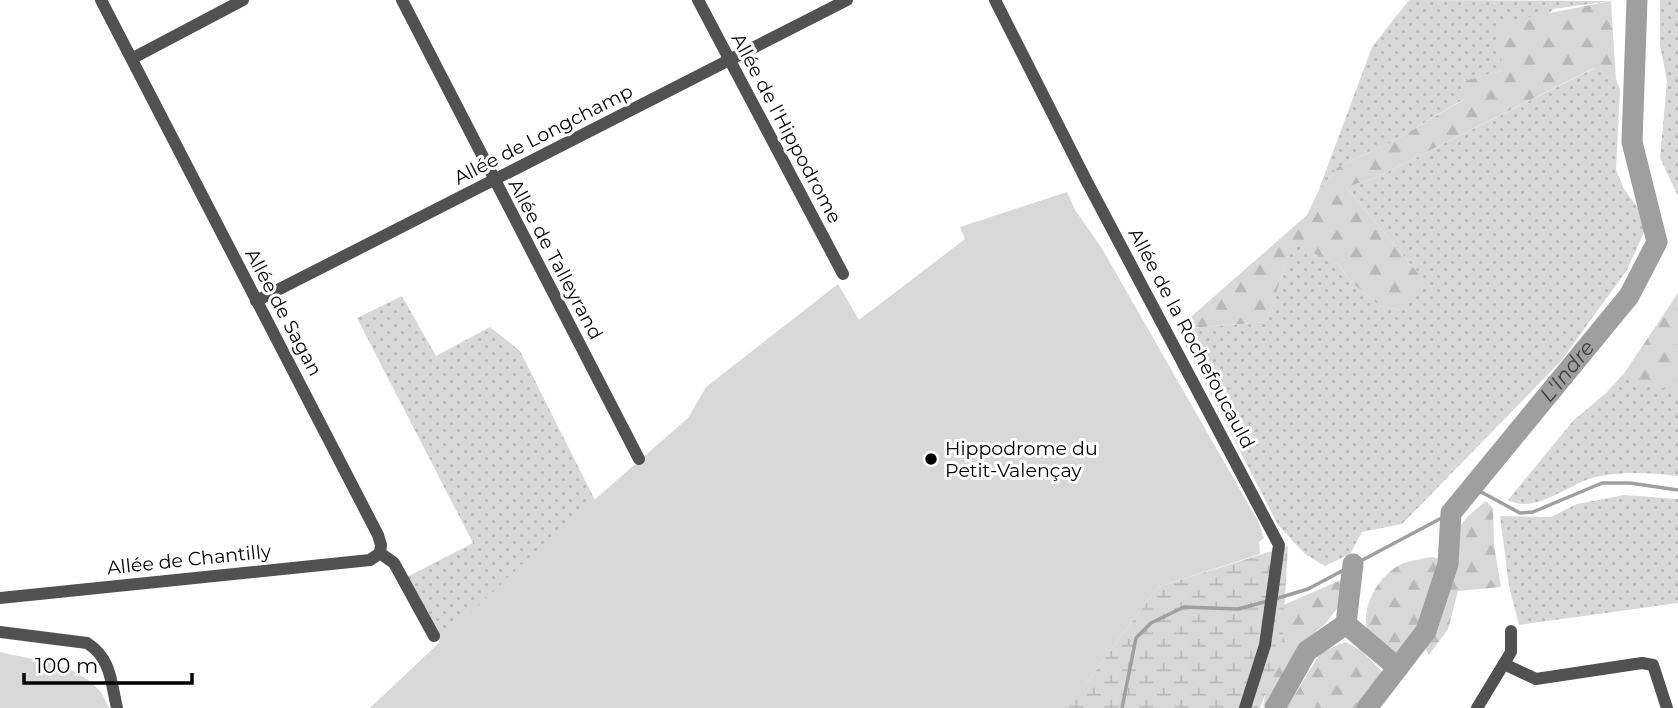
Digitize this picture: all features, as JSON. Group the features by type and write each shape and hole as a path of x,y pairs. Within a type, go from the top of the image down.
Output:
{"street":[{"name":"Allée de Sagan","path":"102,0 378,535 380,553 394,563 435,636"},
{"path":"133,58 243,0"},
{"name":"Allée de Talleyrand","path":"402,0 639,460"},
{"name":"Allée de l'Hippodrome","path":"698,0 843,274"},
{"name":"Allée de Longchamp","path":"256,301 847,0"},
{"name":"Allée de la Rochefoucauld","path":"995,0 1085,178 1279,545 1265,645 1245,708"},
{"name":"Allée de Chantilly","path":"0,598 370,559 380,553"},
{"path":"1477,708 1511,652 1511,631"},
{"path":"0,632 87,643 99,650 106,658 117,708"},
{"path":"1504,664 1536,679 1642,663 1653,665 1667,708"}],"green space":[{"path":"1409,0 1611,1 1553,9 1502,71 1463,81 1464,99 1390,143 1338,167 1318,192 1372,47"},
{"path":"1660,0 1678,0 1678,196 1660,158 1667,81 1660,45"},
{"path":"1611,1 1616,80 1594,68 1373,179 1346,187 1418,273 1420,286 1399,310 1379,305 1351,282 1338,264 1293,244 1266,322 1177,329 1307,215 1318,192 1338,167 1390,143 1463,100 1463,81 1502,71 1498,23"},
{"path":"1595,68 1616,80 1620,89 1616,170 1624,189 1641,212 1644,232 1627,270 1561,361 1402,524 1362,532 1350,554 1325,566 1305,554 1278,525 1177,329 1266,322 1293,243 1338,264 1351,282 1379,305 1399,310 1418,273 1346,187 1373,179"},
{"name":"Hippodrome du Petit-Valençay","path":"1067,192 1075,210 1101,247 1258,521 1264,538 1259,542 1260,554 1158,587 1087,682 1058,708 370,708 537,550 688,418 706,387 838,284 859,320 965,239 960,227"},
{"path":"1678,293 1676,392 1641,383 1625,372"},
{"path":"402,296 436,356 490,327 520,351 595,500 440,642 407,577 473,543 357,318"},
{"path":"1625,372 1642,383 1678,392 1678,476 1637,473 1606,475 1586,480 1530,504 1508,500 1573,421 1606,393"},
{"path":"1624,495 1678,499 1678,603 1519,625 1509,586 1500,516 1551,517 1577,504"},
{"path":"1486,501 1493,508 1494,545 1501,587 1458,591 1448,629 1429,655 1424,646 1445,594 1458,529 1468,516"},
{"path":"1288,546 1282,649 1260,708 1055,708 1087,682 1158,587"},
{"path":"1432,557 1439,559 1430,601 1420,623 1396,658 1373,642 1368,632 1367,608 1377,586 1394,568 1407,562"},
{"path":"1343,579 1339,606 1326,623 1304,642 1276,695 1263,708 1279,607"},
{"path":"1345,642 1362,651 1383,673 1358,708 1287,708 1320,653"},
{"path":"0,652 47,662 78,674 91,682 102,694 109,708 0,708"}],"waterway":[{"name":"L'Indre","path":"1367,708 1426,631 1448,564 1451,513 1629,296 1657,242 1632,142 1637,0"},
{"path":"1472,487 1520,513 1533,512 1602,483 1630,483 1678,490"},
{"path":"1275,599 1308,589 1451,513"},
{"path":"1275,708 1307,651 1346,624 1353,564"},
{"path":"1122,708 1136,638 1151,623 1184,607 1238,609 1268,601"},
{"path":"1346,624 1398,668"}],"place":[{"name":"Hippodrome du Petit-Valençay","path":"931,459"}]}
